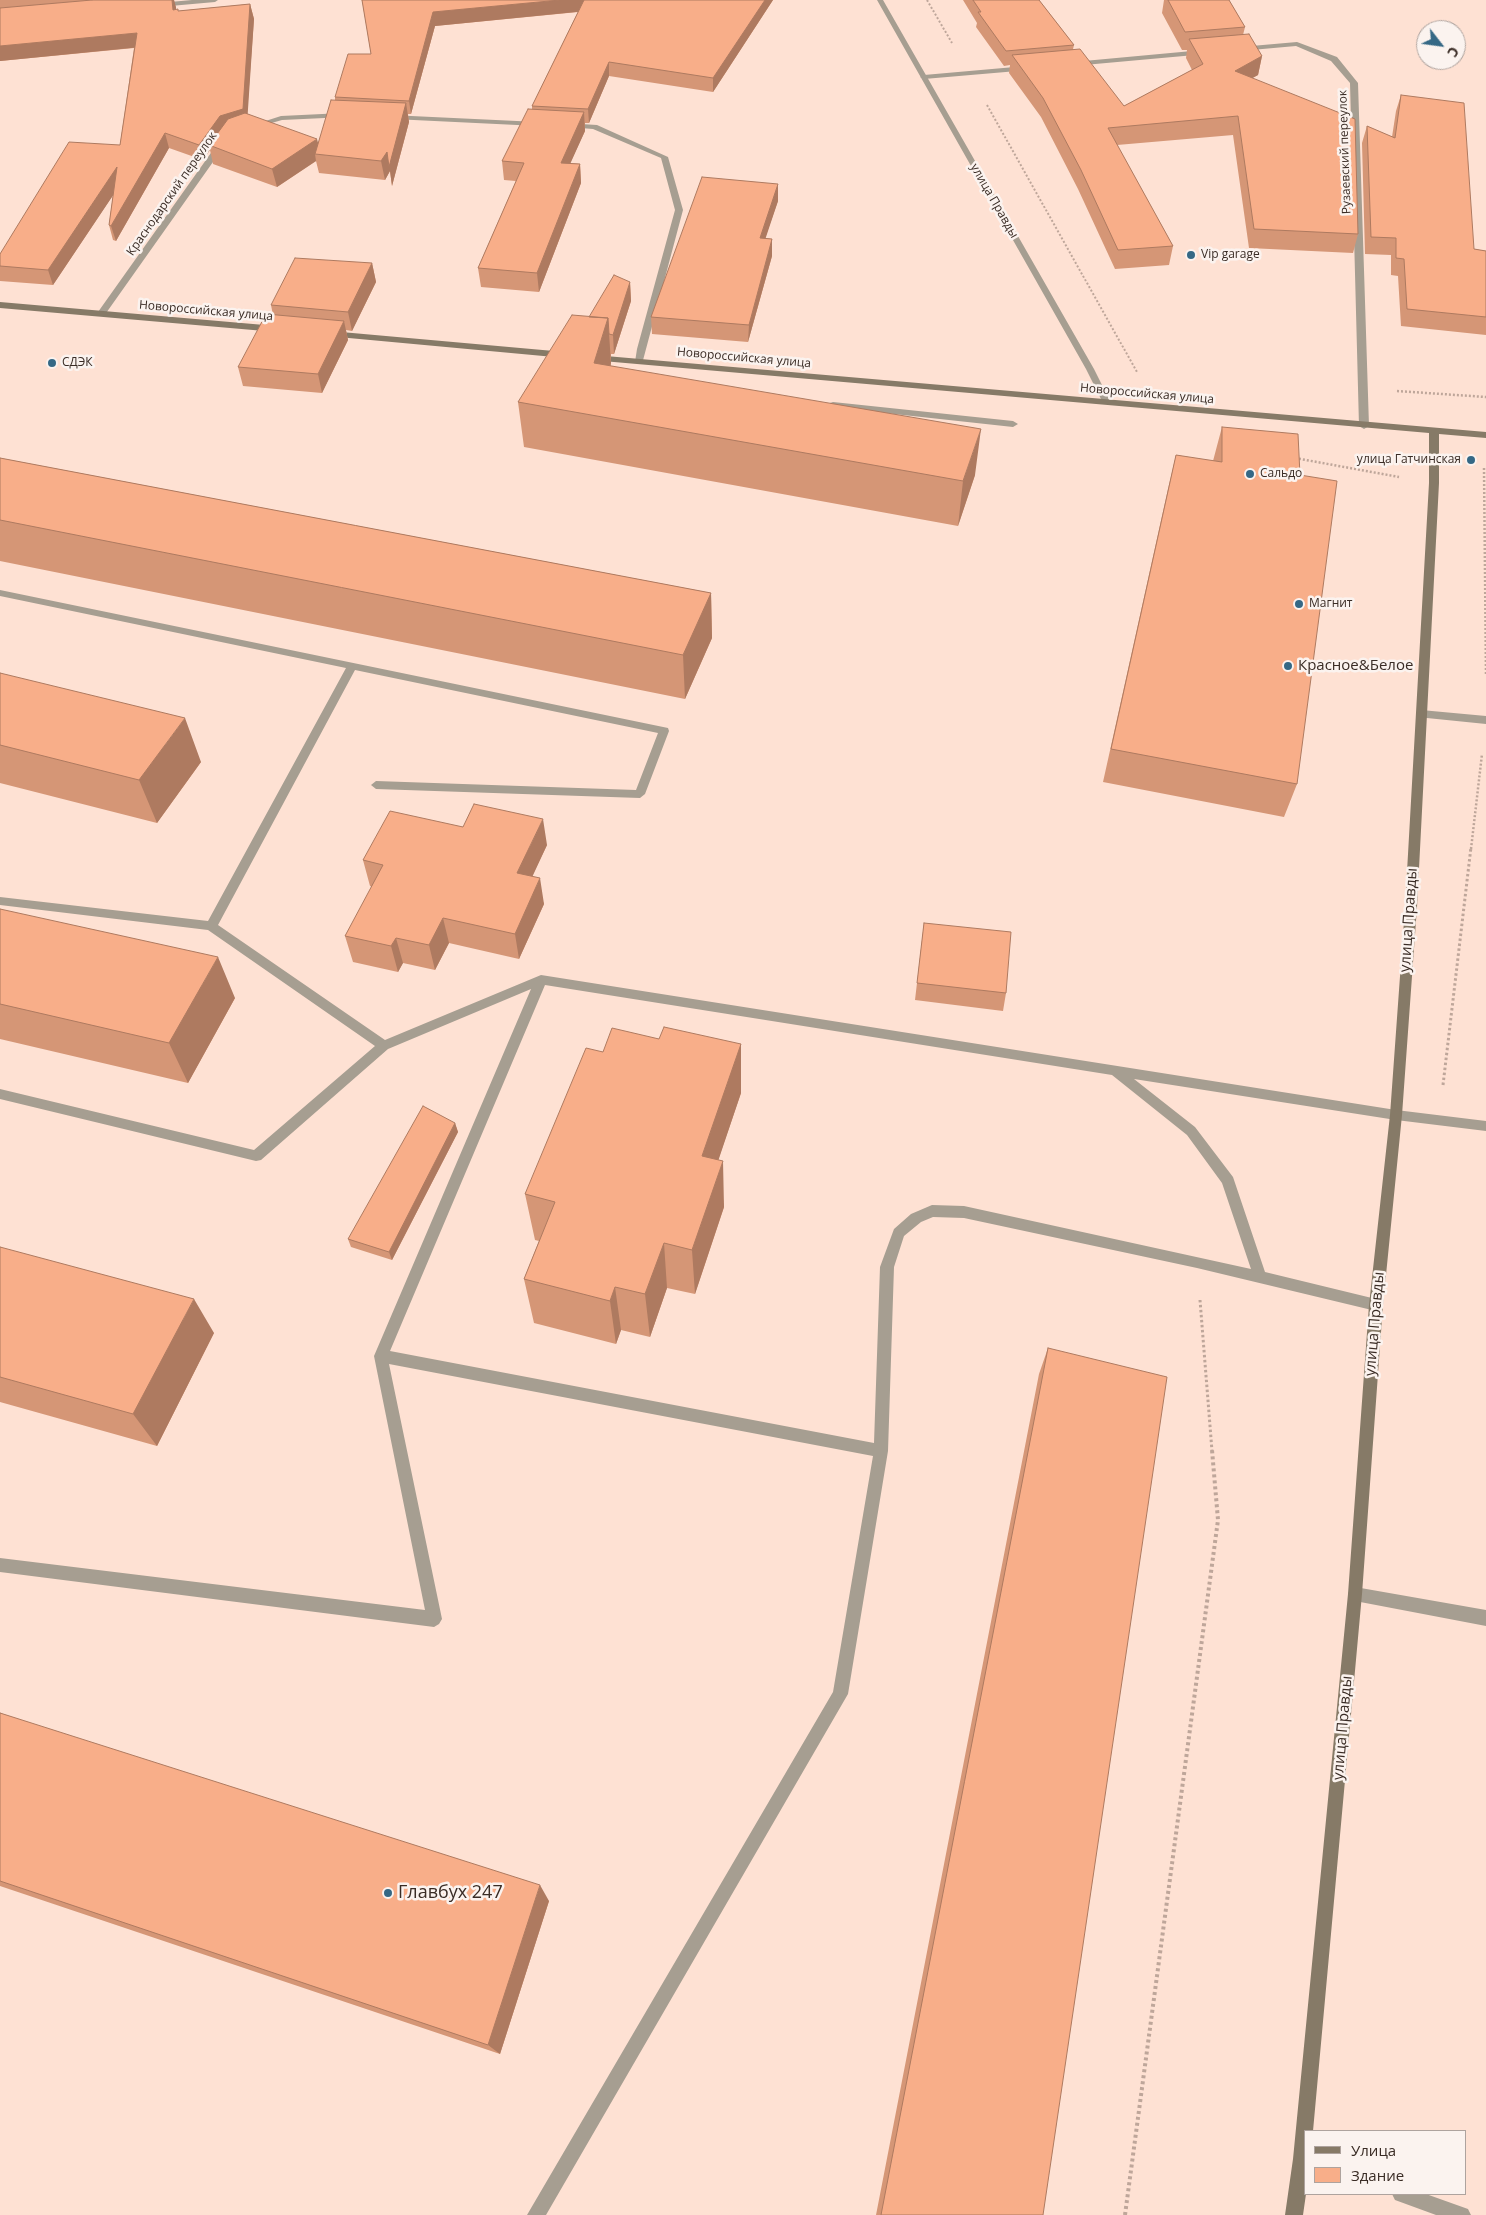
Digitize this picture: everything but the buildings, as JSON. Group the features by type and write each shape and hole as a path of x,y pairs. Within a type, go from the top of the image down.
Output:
{"main road":[{"name":"Новороссийская улица","path":"0,305 287,330"},
{"name":"Новороссийская улица","path":"316,333 576,356 639,365 1485,435"},
{"name":"улица Правды","path":"1306,2130 1355,1594 1376,1305 1396,1115 1411,907 1434,483 1434,431"},
{"name":"улица Правды","path":"1294,2215 1303,2160"}],"street":[{"path":"146,6 215,0"},
{"name":"улица Правды","path":"880,0 1090,369 1107,403"},
{"name":"Рузаевский переулок","path":"1228,50 1296,44 1334,60 1354,83 1364,426"},
{"path":"1061,65 1208,52"},
{"path":"924,77 1032,67"},
{"path":"246,128 281,118 350,116"},
{"path":"388,117 549,124"},
{"path":"558,125 594,127 664,156 680,210 640,349 639,365"},
{"name":"Краснодарский переулок","path":"101,314 228,134"},
{"path":"825,404 1014,424"},
{"path":"0,593 664,731 640,794 376,786"},
{"path":"211,926 352,666"},
{"path":"1421,714 1486,720"},
{"path":"0,901 211,926 384,1046"},
{"path":"0,1094 256,1156 384,1046 541,980 1396,1115 1486,1126"},
{"path":"0,1565 434,1619 381,1356 541,980"},
{"path":"1115,1071 1191,1131 1228,1181 1260,1277"},
{"path":"536,2215 840,1694 881,1451 887,1268 899,1233 916,1218 932,1211 964,1212 1197,1262 1376,1305"},
{"path":"381,1356 881,1451"},
{"path":"1355,1594 1486,1618"},
{"path":"1404,2195 1462,2215"}],"path":[{"path":"927,0 952,43"},
{"path":"986,104 1136,371 1164,409"},
{"path":"1485,435 1486,676"},
{"path":"1295,458 1434,483"},
{"path":"1438,1120 1482,753"},
{"path":"1125,2215 1218,1520 1197,1262"}],"place":[{"name":"Vip garage","path":"1191,255"},
{"name":"СДЭК","path":"52,363"},
{"name":"улица Гатчинская","path":"1471,460"},
{"name":"Сальдо","path":"1250,474"},
{"name":"Магнит","path":"1299,604"},
{"name":"Красное&Белое","path":"1288,666"},
{"name":"Главбух 247","path":"388,1893"}]}
